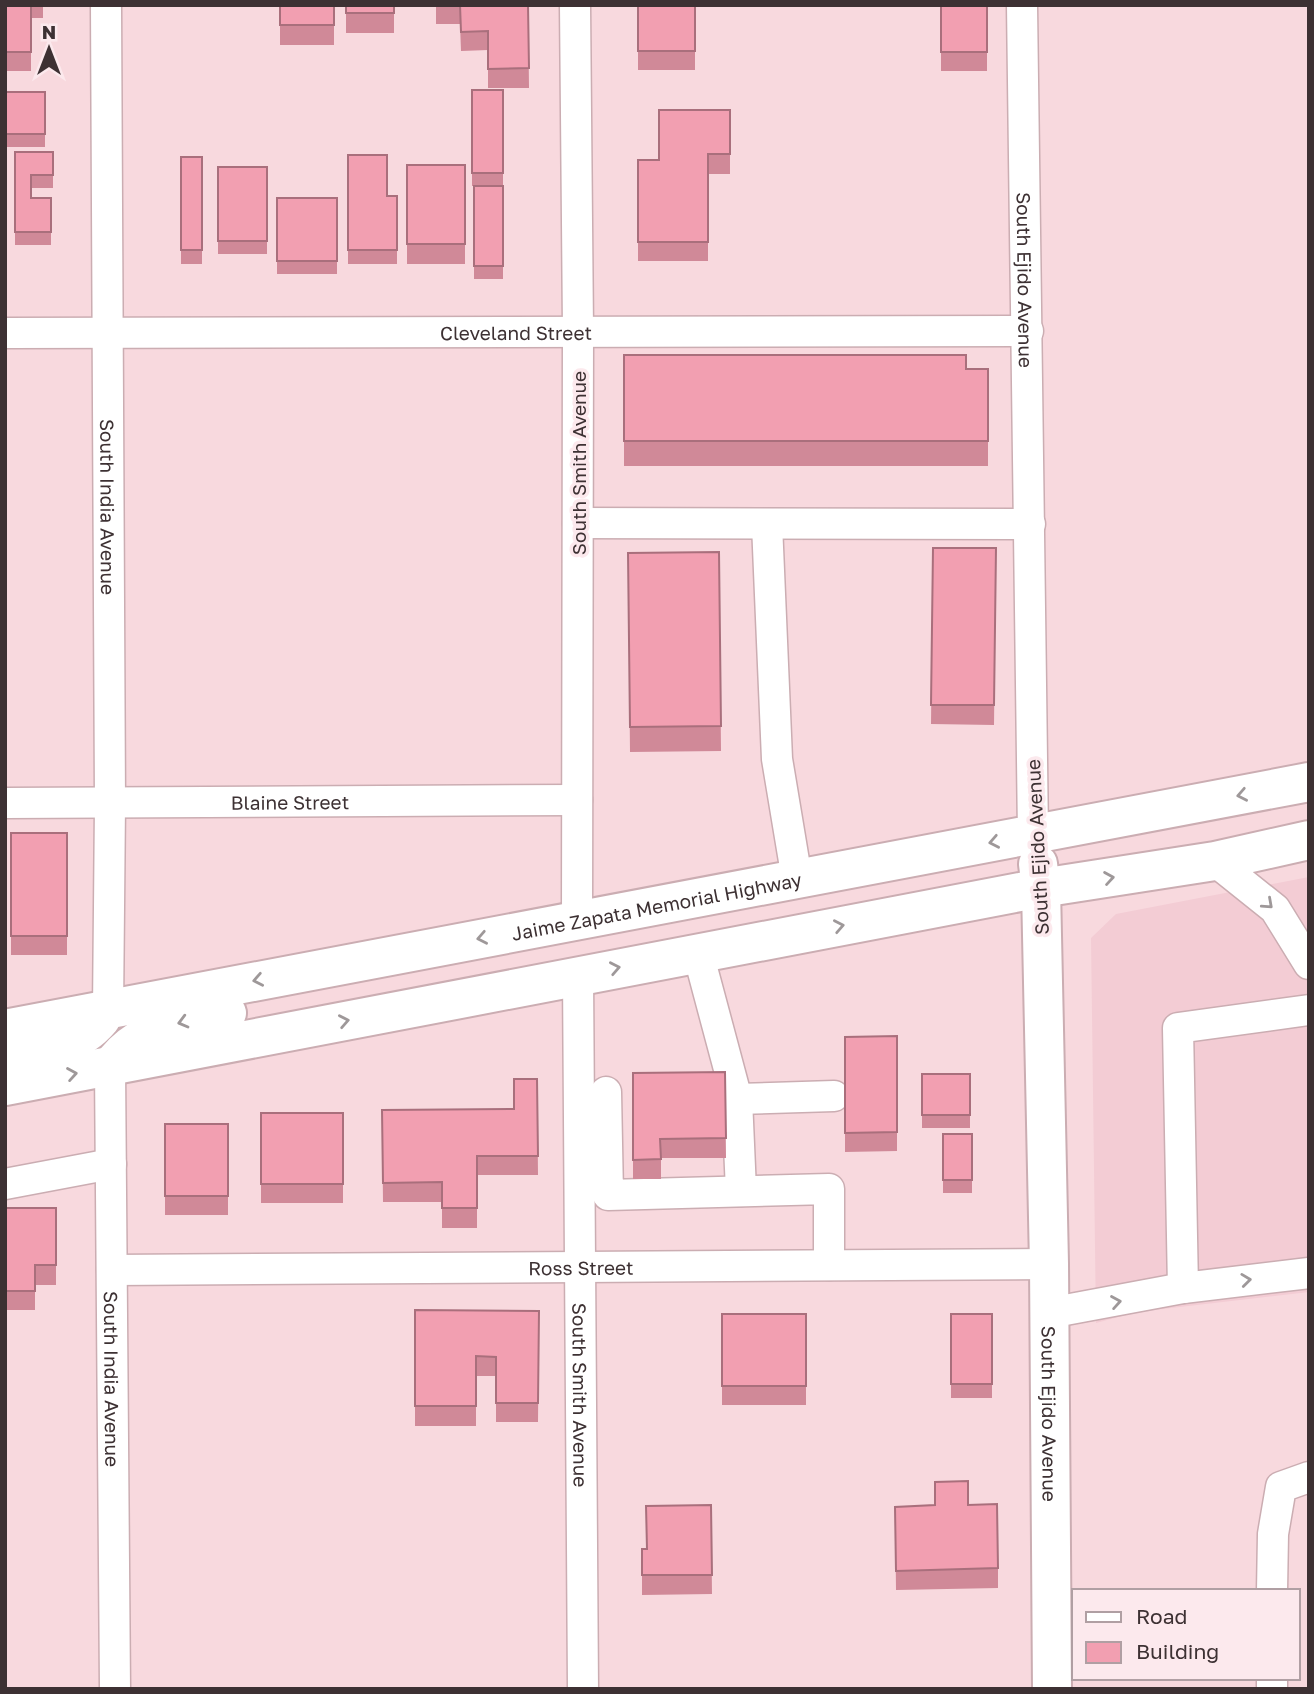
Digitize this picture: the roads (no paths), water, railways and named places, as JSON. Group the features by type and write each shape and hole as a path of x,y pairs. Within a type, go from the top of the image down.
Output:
{"main road":[{"name":"Jaime Zapata Memorial Highway","path":"5,1029 1309,782"},
{"name":"South Ejido Avenue","path":"1033,835 1041,888 1049,1264 1052,1689"},
{"path":"5,1086 1041,888 1215,861 1309,841"},
{"path":"110,1067 133,1042 167,1027 203,1017 506,960 524,955 578,920"},
{"path":"5,1060 48,1050 85,1035 108,1010"}],"street":[{"name":"South India Avenue","path":"106,5 110,804 108,1010"},
{"name":"South Smith Avenue","path":"575,5 578,920"},
{"name":"South Ejido Avenue","path":"1021,5 1028,331 1033,835"},
{"name":"Cleveland Street","path":"5,333 1028,331"},
{"path":"578,523 1030,524"},
{"path":"767,524 778,759 797,879"},
{"name":"Blaine Street","path":"5,803 577,800"},
{"path":"1215,861 1275,909 1309,966"},
{"path":"698,953 725,1086 741,1191"},
{"name":"South Smith Avenue","path":"578,975 605,1090 580,1267 583,1689"},
{"path":"1183,1288 1178,1028 1309,1010"},
{"name":"South India Avenue","path":"110,1067 115,1689"},
{"path":"725,1086 834,1096"},
{"path":"605,1090 608,1195 829,1189 829,1265"},
{"path":"5,1184 111,1164"},
{"name":"Ross Street","path":"112,1270 1049,1264"},
{"path":"1049,1313 1183,1288 1309,1273"},
{"path":"1272,1589 1273,1534 1281,1487 1309,1476"}]}
